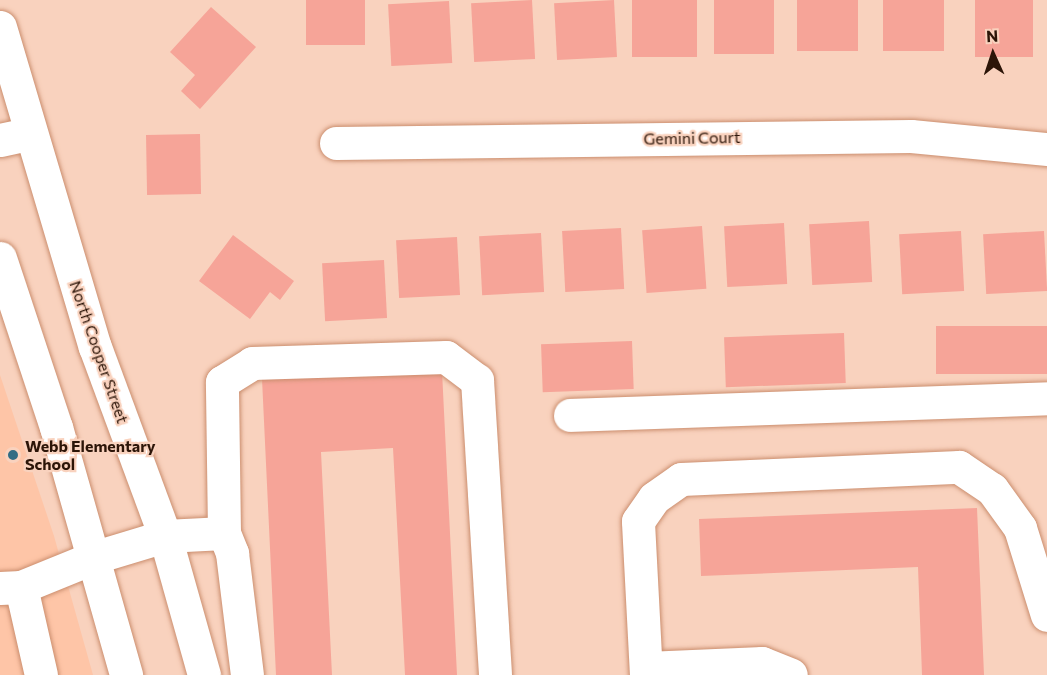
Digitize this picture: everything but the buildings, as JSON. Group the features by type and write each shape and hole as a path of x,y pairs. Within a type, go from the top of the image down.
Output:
{"main road":[{"name":"North Cooper Street","path":"0,27 14,137 165,536 204,675"},
{"name":"Gemini Court","path":"336,143 911,136 1047,149"},
{"path":"0,258 56,427 126,675"},
{"path":"247,675 232,553 224,533 222,382 252,363 446,357 477,380 495,675"},
{"path":"570,415 1047,398"},
{"path":"791,675 762,663 724,670 646,672 638,521 654,498 681,479 959,467 992,489 1020,528 1047,615"},
{"path":"41,675 10,588 92,558 165,536 224,533"}],"shaded area":[{"name":"Webb Elementary School","path":"0,375 54,536 93,675 0,675"}],"place":[{"name":"Webb Elementary School","path":"13,455"}]}
